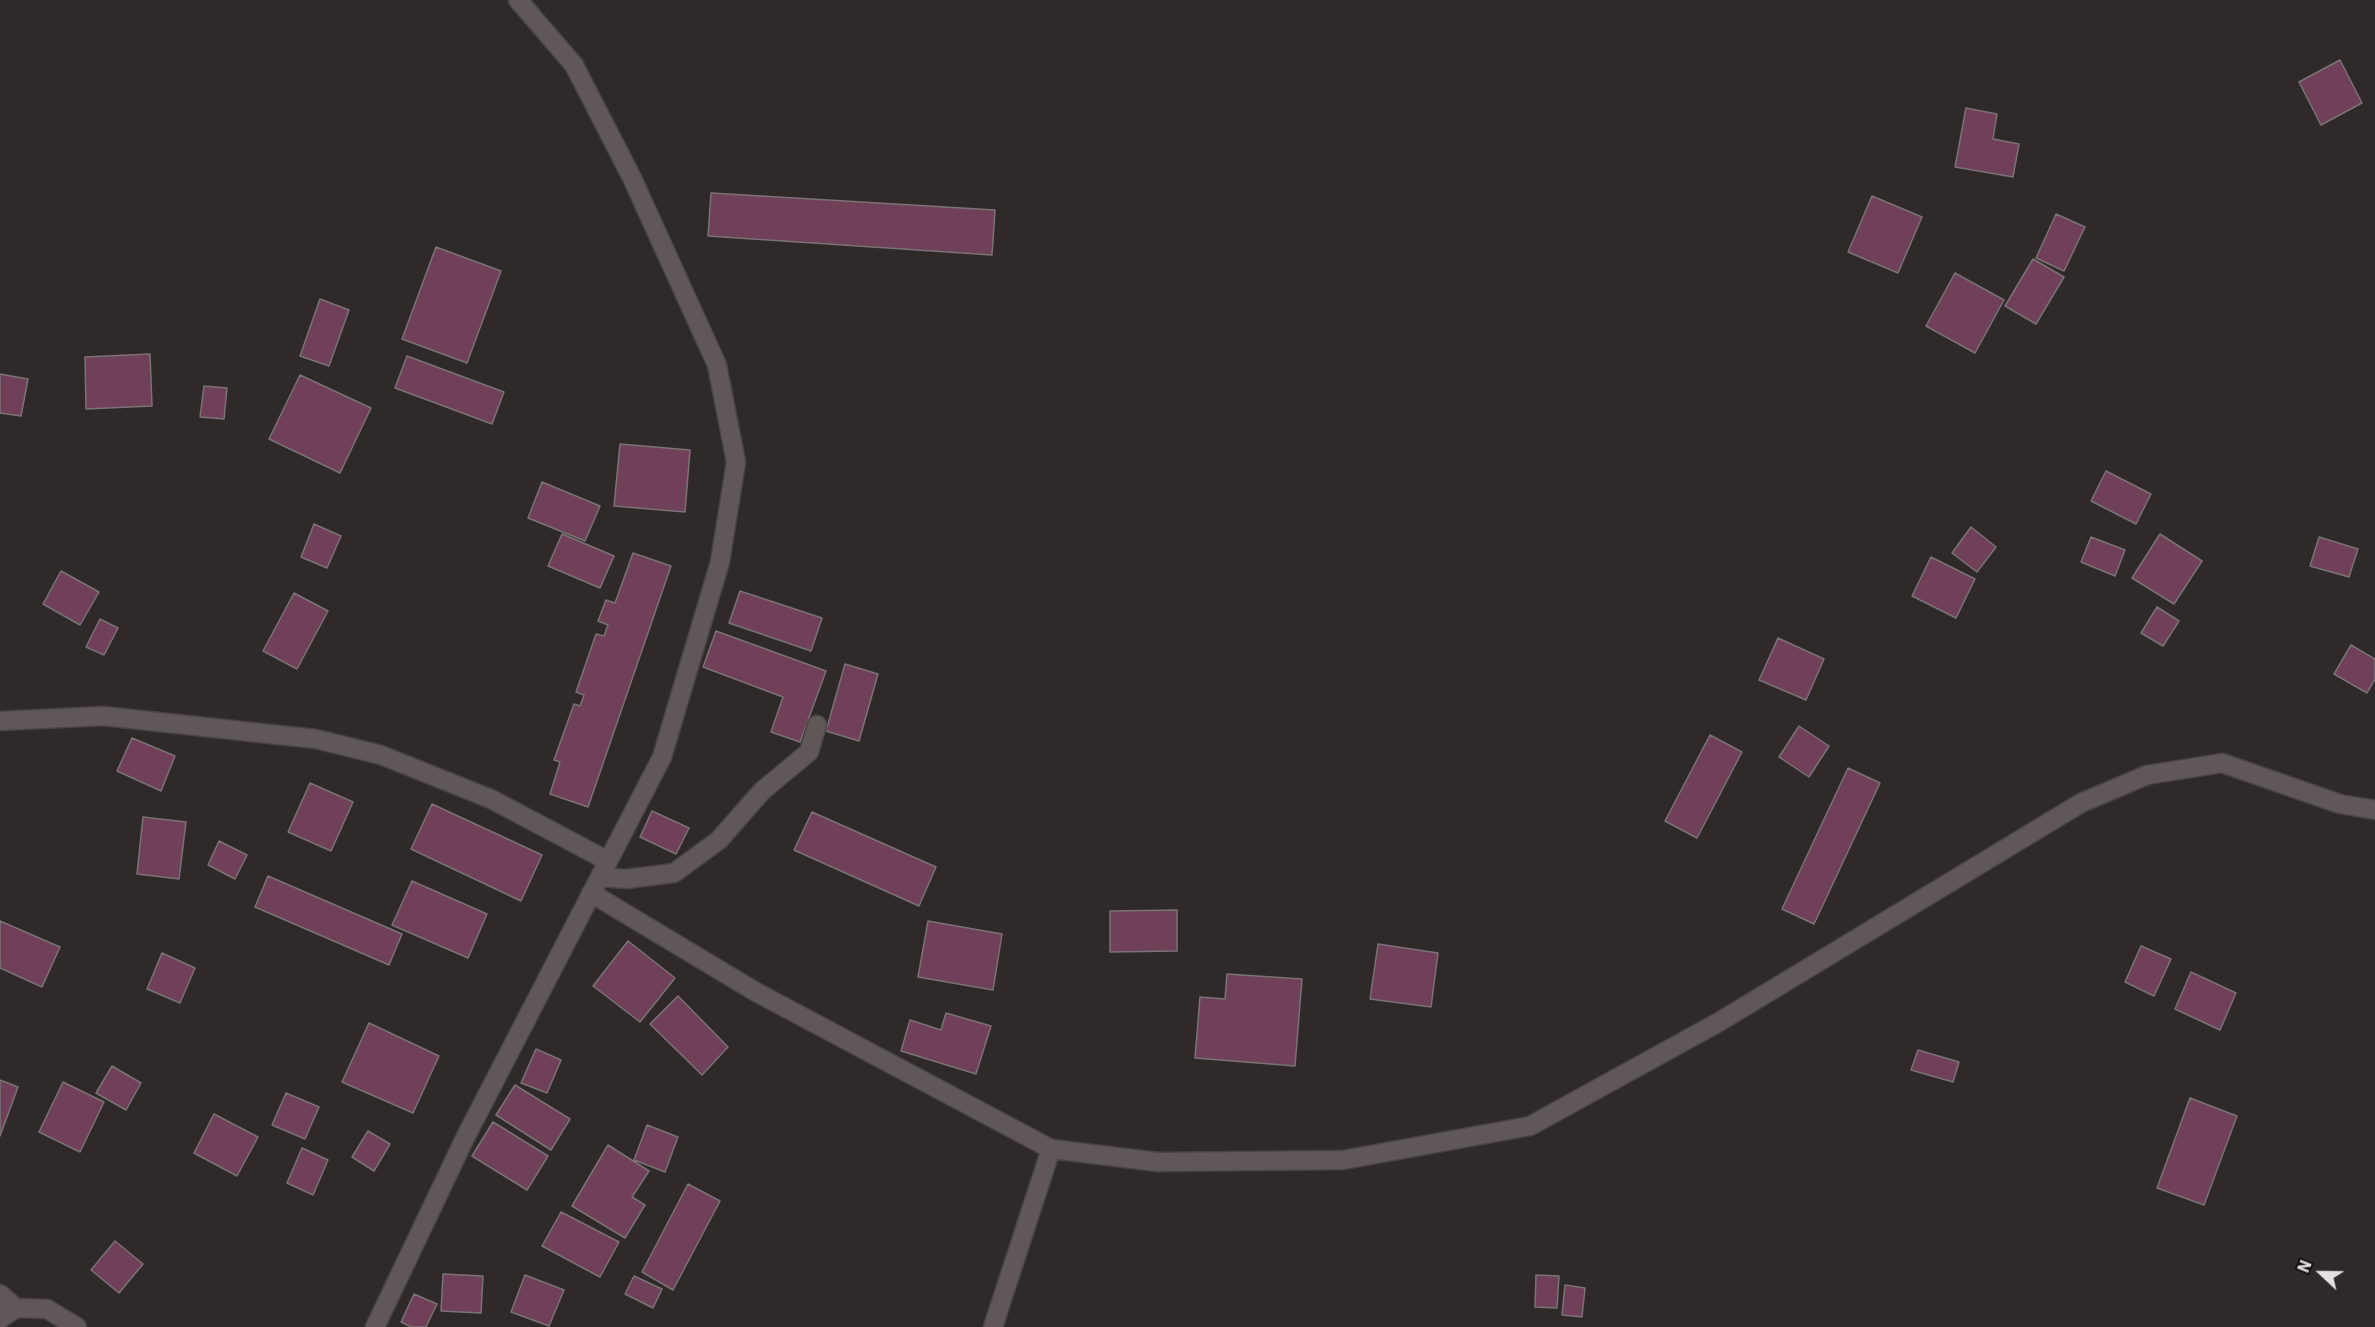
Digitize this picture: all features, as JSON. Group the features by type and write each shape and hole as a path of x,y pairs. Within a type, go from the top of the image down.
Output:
{"street":[{"path":"375,1327 466,1136 662,757 720,562 736,462 717,365 633,178 574,65 518,0"},
{"path":"0,721 103,716 316,739 381,755 491,799 756,992 1051,1149 1158,1162 1343,1160 1530,1126 1719,1023 2081,803 2147,774 2222,764 2340,804 2375,810"},
{"path":"600,877 626,879 674,873 719,840 762,791 809,752 817,725"},
{"path":"993,1327 1051,1149"},
{"path":"0,1294 16,1308"},
{"path":"0,1319 16,1308 48,1309 77,1327"}],"building":[{"path":"2340,60 2362,103 2321,125 2299,82"},
{"path":"1966,108 1997,114 1993,139 2019,144 2013,177 1955,167"},
{"path":"711,193 995,210 992,255 708,236"},
{"path":"1872,196 1922,217 1898,273 1848,252"},
{"path":"2056,214 2085,227 2064,271 2036,258"},
{"path":"436,247 501,271 467,363 402,339"},
{"path":"2033,259 2064,277 2036,324 2005,306"},
{"path":"1955,273 2004,300 1975,353 1926,326"},
{"path":"320,299 349,310 329,366 300,356"},
{"path":"150,354 152,406 86,409 85,357"},
{"path":"407,356 504,392 492,424 395,388"},
{"path":"0,374 28,379 21,416 0,413"},
{"path":"300,375 371,408 340,473 269,439"},
{"path":"204,386 227,388 224,419 200,417"},
{"path":"620,444 690,450 685,512 614,506"},
{"path":"2106,471 2151,494 2136,524 2091,501"},
{"path":"542,482 600,506 585,541 528,518"},
{"path":"314,524 341,536 327,568 301,557"},
{"path":"1971,527 1996,547 1977,572 1952,553"},
{"path":"562,534 614,556 600,588 548,566"},
{"path":"2160,534 2202,561 2174,604 2132,578"},
{"path":"2091,537 2125,550 2115,576 2081,562"},
{"path":"2319,537 2358,549 2349,577 2310,566"},
{"path":"633,553 671,566 588,807 550,794 560,762 554,760 574,704 580,706 584,695 576,692 596,634 604,636 608,625 598,621 606,600 615,603"},
{"path":"1931,557 1975,579 1956,618 1912,596"},
{"path":"61,571 99,592 80,625 43,604"},
{"path":"740,591 822,618 811,651 729,623"},
{"path":"294,593 328,611 297,669 263,651"},
{"path":"2157,607 2179,621 2163,646 2141,633"},
{"path":"100,619 118,628 104,655 86,647"},
{"path":"716,631 826,671 800,742 771,732 783,697 703,667"},
{"path":"1778,638 1824,659 1806,700 1759,680"},
{"path":"2351,645 2375,659 2375,679 2367,693 2334,674"},
{"path":"845,664 878,674 859,741 826,731"},
{"path":"1799,726 1829,746 1809,777 1779,757"},
{"path":"1710,735 1742,752 1697,838 1665,821"},
{"path":"132,738 175,756 161,791 117,771"},
{"path":"1848,768 1880,783 1814,924 1782,909"},
{"path":"310,783 353,802 331,851 288,832"},
{"path":"432,804 542,855 521,901 411,849"},
{"path":"652,811 689,828 676,854 640,837"},
{"path":"812,812 936,867 919,906 794,850"},
{"path":"143,817 186,822 179,879 137,874"},
{"path":"219,841 247,855 235,879 208,865"},
{"path":"268,876 402,934 389,965 255,907"},
{"path":"412,881 487,914 468,958 392,925"},
{"path":"1177,910 1177,951 1110,952 1110,911"},
{"path":"0,921 60,947 42,987 0,968"},
{"path":"928,921 1002,934 993,990 918,977"},
{"path":"628,941 675,978 640,1022 593,986"},
{"path":"1378,944 1438,953 1431,1007 1370,999"},
{"path":"2141,946 2171,959 2154,996 2125,982"},
{"path":"162,953 195,968 180,1003 147,989"},
{"path":"2191,972 2236,993 2220,1030 2175,1009"},
{"path":"1227,974 1302,979 1295,1066 1195,1058 1200,997 1225,999"},
{"path":"678,996 728,1047 702,1075 650,1024"},
{"path":"946,1013 991,1026 976,1074 901,1051 910,1020 941,1030"},
{"path":"369,1023 439,1056 413,1113 342,1082"},
{"path":"536,1049 561,1060 547,1093 521,1083"},
{"path":"1918,1050 1959,1062 1953,1082 1911,1070"},
{"path":"112,1066 141,1083 126,1110 96,1093"},
{"path":"0,1080 18,1087 0,1136"},
{"path":"63,1082 104,1102 80,1152 39,1132"},
{"path":"515,1085 570,1119 551,1150 496,1115"},
{"path":"286,1093 319,1107 305,1139 272,1125"},
{"path":"2190,1098 2237,1116 2204,1205 2157,1188"},
{"path":"214,1114 258,1137 237,1176 194,1153"},
{"path":"493,1122 548,1156 527,1190 472,1156"},
{"path":"647,1125 678,1137 665,1172 634,1160"},
{"path":"368,1131 390,1144 374,1171 352,1157"},
{"path":"608,1145 649,1171 632,1197 645,1205 625,1238 572,1206"},
{"path":"302,1148 328,1160 313,1195 287,1183"},
{"path":"688,1184 720,1201 673,1290 642,1272"},
{"path":"561,1212 619,1242 600,1277 542,1246"},
{"path":"115,1241 143,1264 119,1293 91,1270"},
{"path":"443,1274 483,1276 481,1313 441,1311"},
{"path":"525,1275 564,1290 549,1326 511,1312"},
{"path":"1536,1275 1559,1276 1557,1308 1535,1307"},
{"path":"634,1276 662,1289 653,1308 625,1294"},
{"path":"1565,1285 1585,1288 1582,1317 1562,1315"},
{"path":"414,1294 437,1304 426,1327 411,1327 401,1322"}]}
